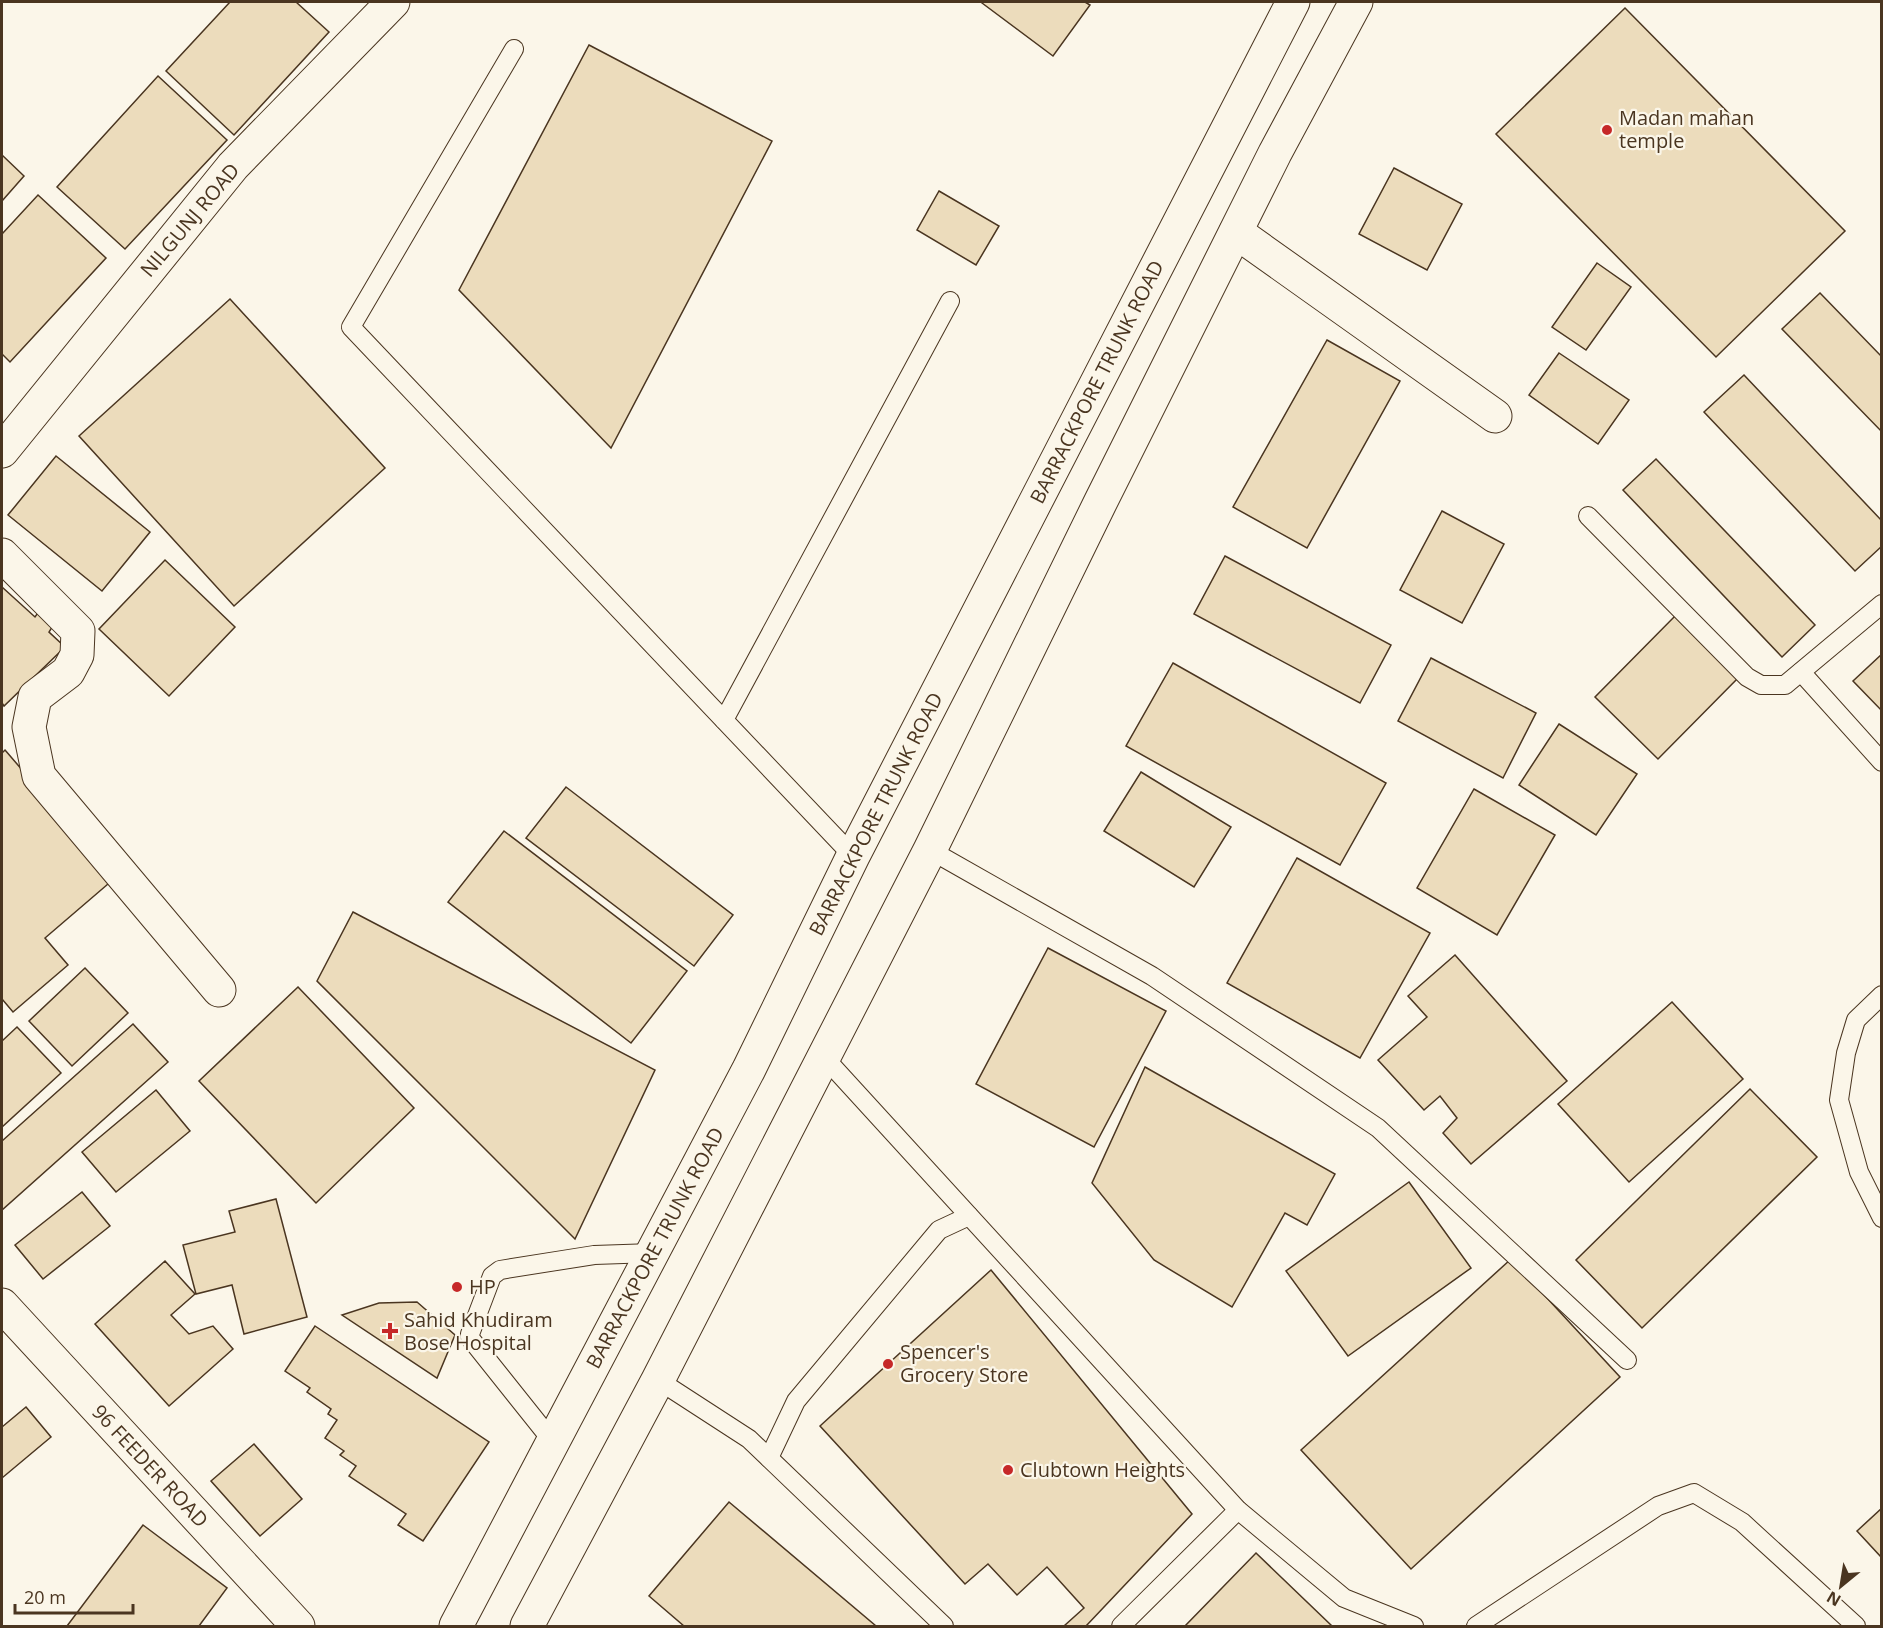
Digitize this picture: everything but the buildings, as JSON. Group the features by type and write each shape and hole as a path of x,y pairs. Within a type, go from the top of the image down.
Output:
{"main road":[{"name":"NILGUNJ ROAD","path":"2,451 233,166 393,2"},
{"name":"BARRACKPORE TRUNK ROAD","path":"456,1626 749,1069 853,855 1293,2"},
{"path":"527,1626 657,1380 930,850 1275,153 1356,2"},
{"path":"1236,232 1495,416"},
{"path":"2,555 78,631 77,655 68,672 35,697 29,727 39,776 219,990"},
{"name":"96 FEEDER ROAD","path":"2,1305 298,1626"}],"lane":[{"path":"514,49 351,327 853,855"},
{"path":"724,720 950,301"},
{"path":"1588,516 1747,677 1761,685 1785,685 1881,604"},
{"path":"1802,672 1881,762"},
{"path":"930,850 1152,976 1378,1128 1626,1360"},
{"path":"1881,995 1856,1020 1846,1053 1839,1100 1859,1172 1881,1218"},
{"path":"824,1057 1238,1510 1344,1598 1414,1626"},
{"path":"769,1458 796,1401 939,1230 969,1216"},
{"path":"553,1442 470,1338 492,1276 500,1270 585,1256 653,1253"},
{"path":"657,1380 749,1438 944,1626"},
{"path":"1476,1626 1658,1506 1694,1493 1742,1522 1856,1626"},
{"path":"1121,1626 1238,1510"}],"place":[{"name":"Madan mahan temple","path":"1607,130"},
{"name":"HP","path":"457,1287"},
{"name":"Sahid Khudiram Bose Hospital","path":"390,1331"},
{"name":"Spencer's Grocery Store","path":"888,1364"},
{"name":"Clubtown Heights","path":"1008,1470"}]}
